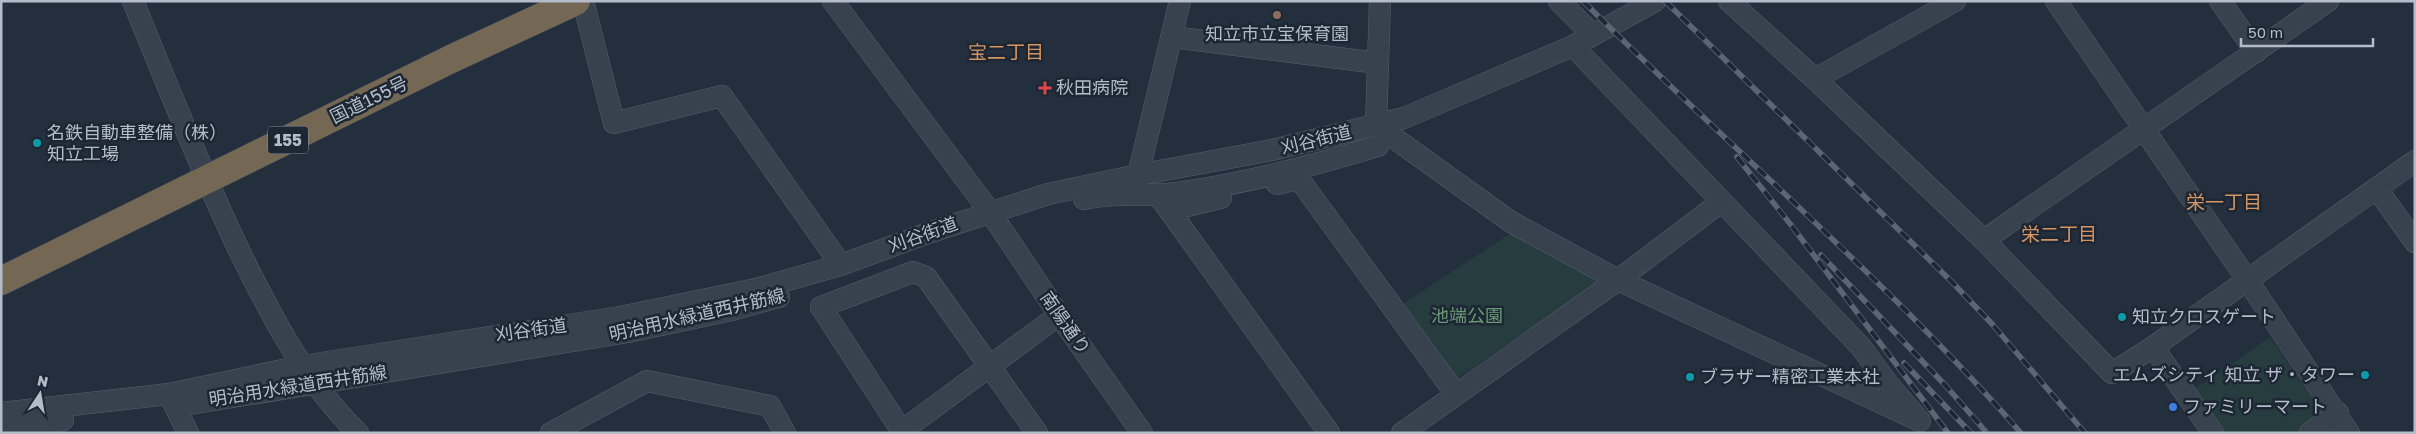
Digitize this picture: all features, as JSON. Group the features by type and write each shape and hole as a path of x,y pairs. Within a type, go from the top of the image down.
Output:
{"highway":[{"name":"国道155号","path":"1,281 451,59 576,1"}],"street":[{"path":"133,1 206,180 271,316 308,374 358,433"},
{"path":"583,1 614,123 722,96 841,265"},
{"name":"南陽通り","path":"833,1 994,217 1058,315 1142,433"},
{"path":"1180,1 1138,175 1164,202 1329,433"},
{"path":"1380,1 1377,136 1511,222 1618,280 1925,427"},
{"path":"1560,1 1593,35"},
{"name":"刈谷街道","path":"172,400 631,315 756,289 841,265 994,217 1048,194 1272,150 1377,136 1404,118 1573,46 1655,1"},
{"path":"1729,1 1815,79 1984,240 2112,374 2248,281 2415,161"},
{"path":"1815,79 1954,1"},
{"path":"2056,1 2338,413 2349,433"},
{"path":"2220,1 2256,52"},
{"path":"1984,240 2328,1"},
{"path":"1172,37 1378,63"},
{"path":"1573,46 1861,347 1888,384 1925,427"},
{"name":"明治用水緑道西井筋線","path":"308,374 628,332 732,310 827,284 994,217 1099,196 1164,202 1175,193 1301,169 1377,136"},
{"path":"1164,202 1299,179 1455,393"},
{"path":"2377,189 2415,242"},
{"path":"1402,433 1455,393 1618,280 1721,202"},
{"path":"1037,433 989,365 926,277 913,272 821,307 901,432 989,365 1058,315"},
{"path":"2153,347 2213,433"},
{"path":"551,433 647,381 770,406 785,433"},
{"path":"1,412 148,397 172,400"},
{"path":"1,428 172,400"},
{"path":"172,400 188,433"},
{"path":"2310,433 2338,413"}],"green space":[{"name":"池端公園","path":"1514,231 1601,280 1458,378 1451,378 1400,306"},
{"path":"2270,337 2320,410 2318,420 2297,433 2225,433 2195,389"}],"railway":[{"path":"1583,1 1916,321 2021,433"},
{"path":"1665,1 1951,281 1993,325 2085,433"},
{"path":"1737,157 1791,225 1948,433"},
{"path":"1821,255 1946,386 1987,433"},
{"path":"1904,363 1971,433"}],"place":[{"name":"知立市立宝保育園","path":"1277,15"},
{"name":"秋田病院","path":"1045,88"},
{"name":"名鉄自動車整備（株） 知立工場","path":"37,143"},
{"name":"知立クロスゲート","path":"2122,317"},
{"name":"エムズシティ 知立 ザ・タワー","path":"2365,375"},
{"name":"ブラザー精密工業本社","path":"1690,377"},
{"name":"ファミリーマート","path":"2173,407"}],"district":[{"name":"宝二丁目","path":"1006,52"},
{"name":"栄一丁目","path":"2224,202"},
{"name":"栄二丁目","path":"2059,234"}]}
